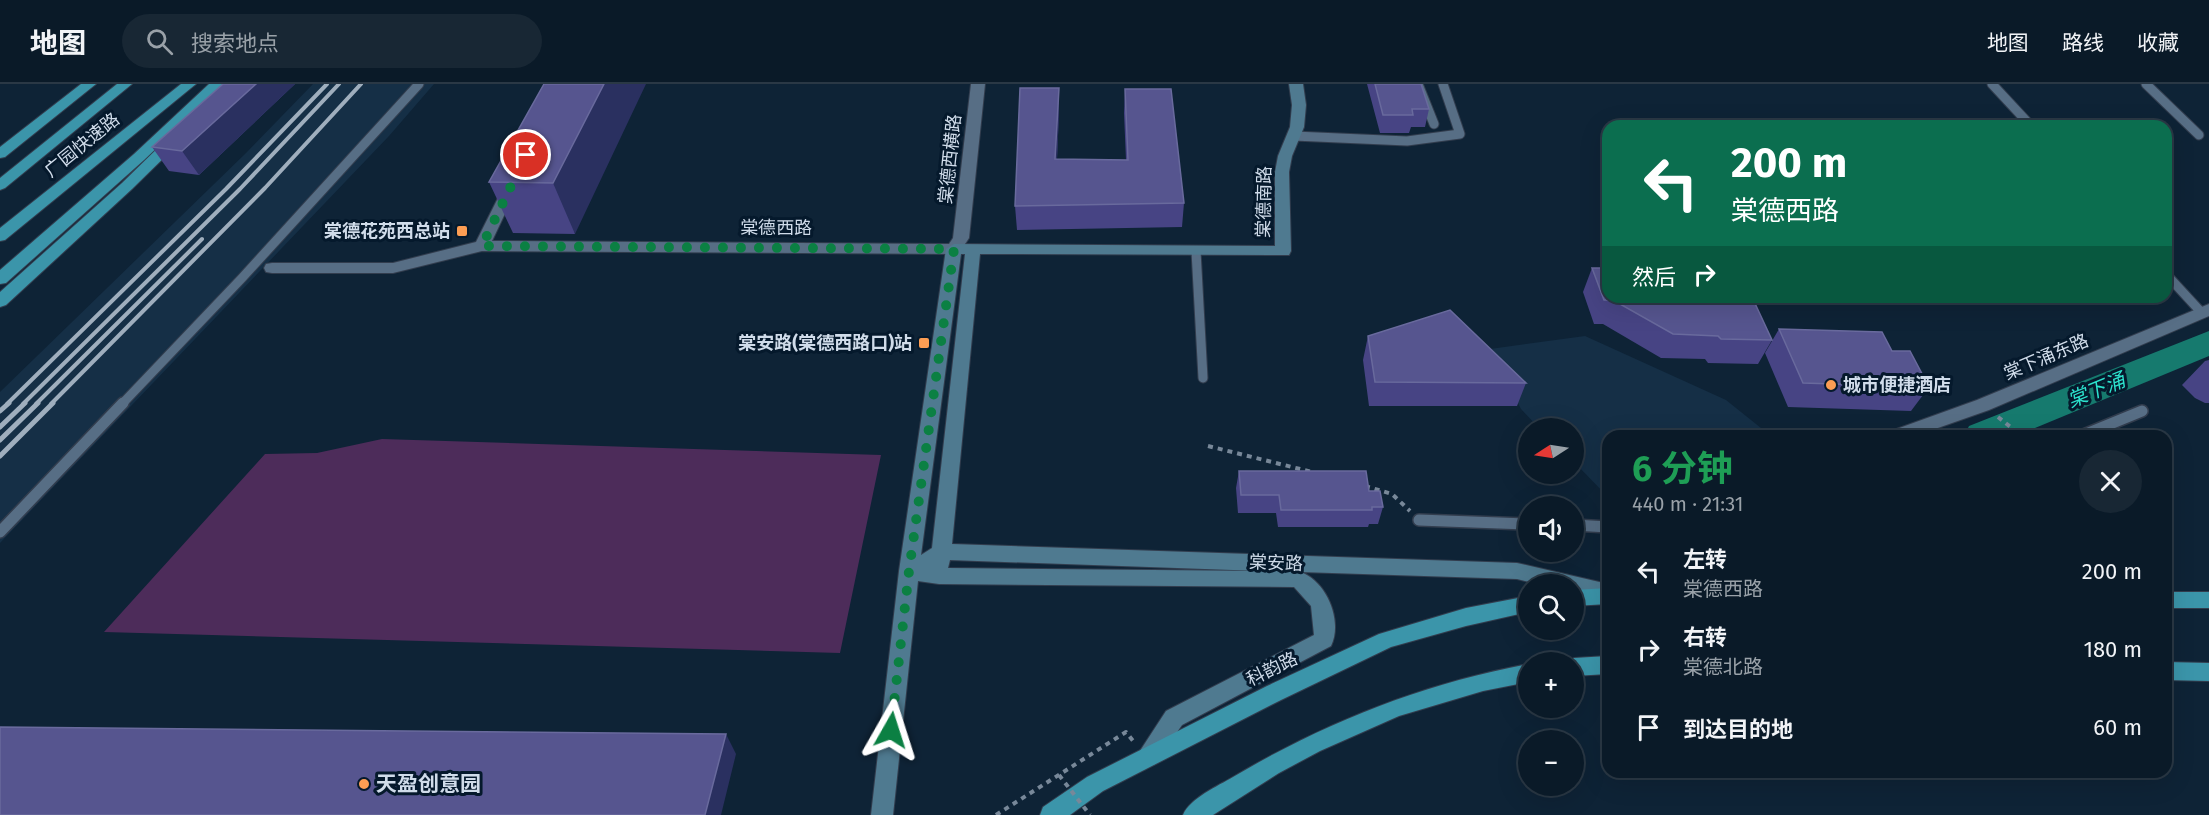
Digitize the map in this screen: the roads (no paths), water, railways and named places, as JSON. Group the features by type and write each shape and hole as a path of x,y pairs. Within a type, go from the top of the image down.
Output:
{"highway":[{"path":"0,154 89,84"},
{"name":"广园快速路","path":"0,185 125,84"},
{"name":"广园快速路","path":"0,236 189,84"},
{"path":"0,279 139,157 217,84"},
{"path":"0,301 127,186 230,84"},
{"path":"1584,597 1602,595"},
{"path":"2172,600 2209,600"},
{"name":"科韵路","path":"1051,815 1095,784 1274,693 1386,640 1466,617 1518,606"},
{"path":"1584,666 1602,665"},
{"path":"2172,671 2209,672"},
{"path":"1194,815 1294,752 1361,720 1440,693 1518,675"}],"street":[{"name":"棠德西横路","path":"963,246 978,84"},
{"name":"棠德南路","path":"1283,251 1282,172 1285,156 1294,136 1299,105 1296,84"},
{"path":"482,246 519,169"},
{"name":"棠德西路","path":"272,268 393,267 482,246 963,246 1283,251"},
{"path":"939,576 963,246"},
{"path":"882,815 909,571 963,246"},
{"name":"棠下涌东路","path":"1914,430 1983,405 2205,311"},
{"path":"909,571 942,552"},
{"name":"棠安路","path":"942,552 1517,571 1602,592"},
{"name":"棠安路","path":"909,571 939,576 1298,579 1319,597 1325,615 1324,639 1174,718 1147,757"}],"lane":[{"path":"0,532 242,278 419,84"},
{"path":"1418,84 1434,124"},
{"path":"1294,136 1407,141 1460,134 1443,84"},
{"path":"1992,84 2025,120"},
{"path":"2146,84 2199,135"},
{"path":"1196,251 1203,378"},
{"path":"2172,280 2205,311"},
{"path":"2096,430 2142,411"},
{"path":"1419,520 1518,524"},
{"path":"1584,526 1602,527"}],"waterway":[{"name":"棠下涌","path":"1997,430 2209,343"}],"railway":[{"path":"7,404 226,189 327,84"},
{"path":"23,404 240,189 339,84"},
{"path":"51,404 265,188 361,84"},
{"path":"36,404 202,239"},
{"path":"0,411 9,403"},
{"path":"0,427 25,403"},
{"path":"0,440 38,403"},
{"path":"0,456 53,403"}],"place":[{"name":"棠德花苑西总站","path":"462,231"},
{"name":"棠安路(棠德西路口)站","path":"924,343"},
{"name":"城市便捷酒店","path":"1831,385"},
{"name":"天盈创意园","path":"364,784"}]}
